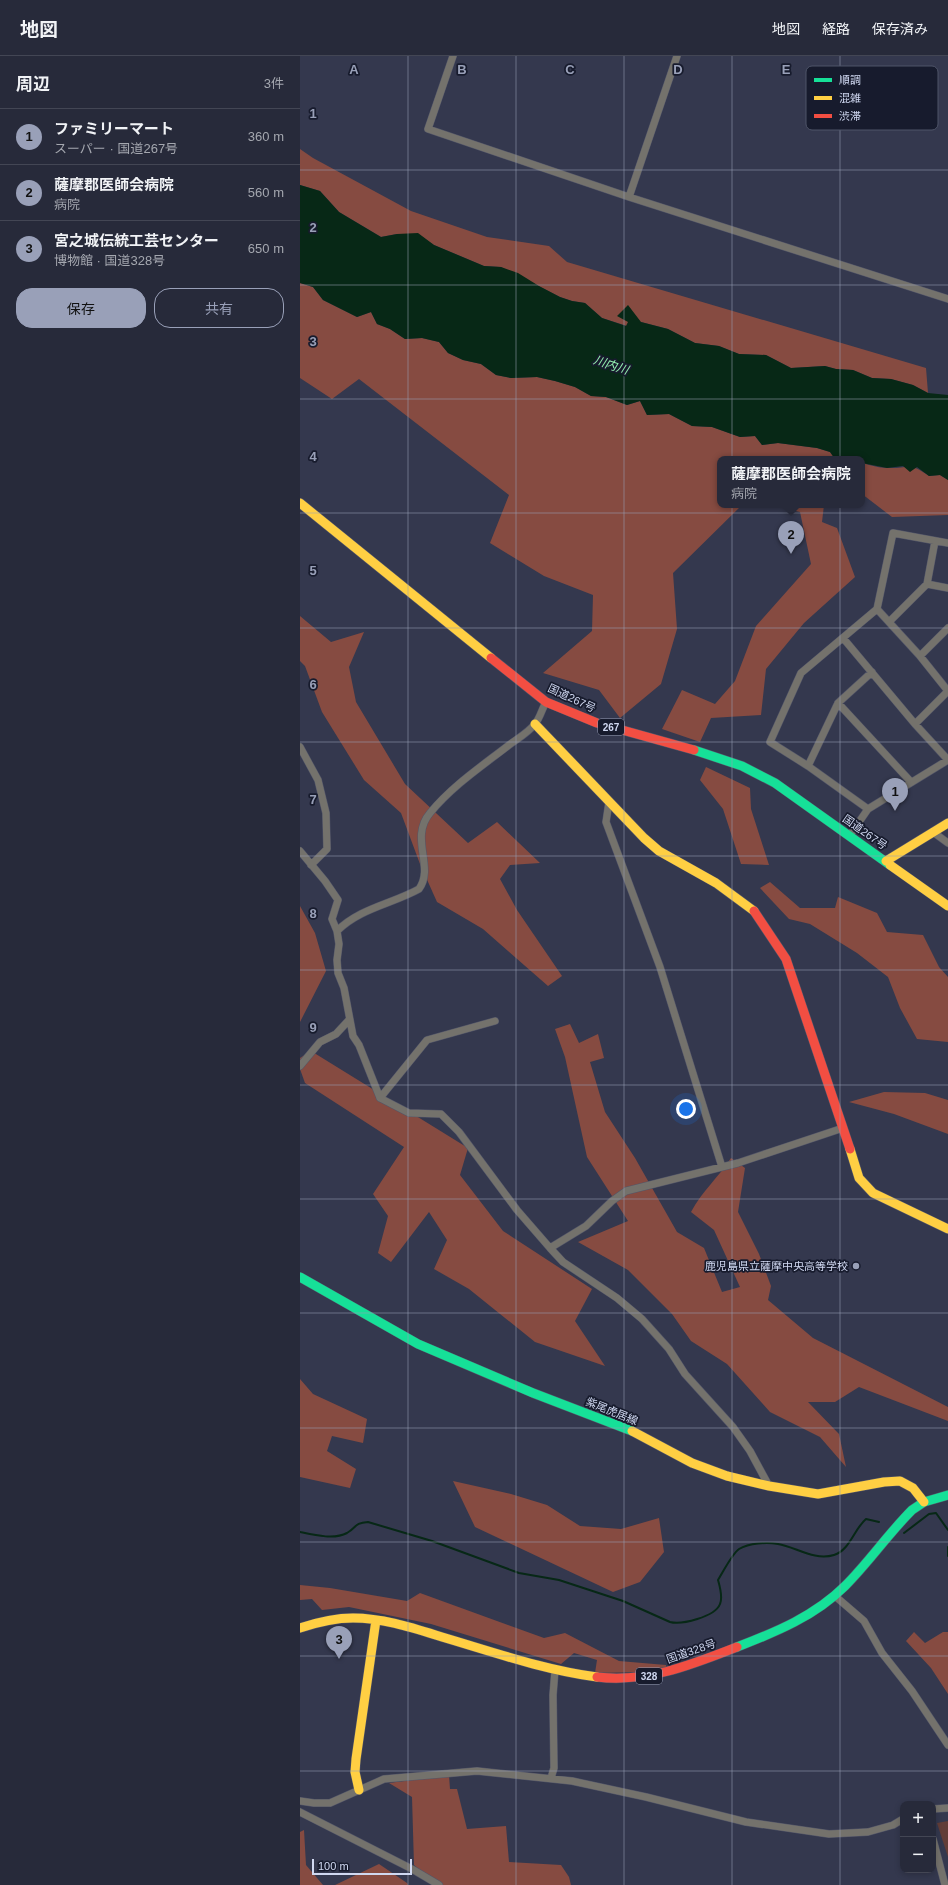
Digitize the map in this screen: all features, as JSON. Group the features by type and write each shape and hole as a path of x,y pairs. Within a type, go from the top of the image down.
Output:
{"main road":[{"name":"国道267号","path":"300,503 546,702 596,723 695,750 742,766 775,783 948,906"},
{"path":"535,724 644,838 659,851 716,883 753,909 786,959 827,1077 859,1178 873,1193 948,1229"},
{"path":"886,861 948,823"},
{"name":"紫尾虎居線","path":"300,1277 418,1344 533,1393 629,1430 692,1463 727,1476 770,1486 818,1494 854,1489 884,1482 900,1481 912,1488 924,1502"},
{"name":"国道328号","path":"300,1628 339,1617 376,1620 416,1629 555,1670 586,1676 637,1678 671,1671 779,1630 807,1616 835,1596 859,1572 902,1520 924,1502 948,1495"},
{"path":"359,1790 355,1772 356,1759 376,1620"}],"street":[{"path":"453,56 428,129 629,197 948,299"},
{"path":"629,197 677,56"},
{"path":"868,809 808,766 770,742 801,673 877,608 892,534 948,543"},
{"path":"890,621 927,584 936,541"},
{"path":"927,584 948,588"},
{"path":"877,608 920,656 948,691 915,724"},
{"path":"920,656 948,628"},
{"path":"843,638 915,724 948,760 868,809 850,835"},
{"path":"808,766 838,703 872,672"},
{"path":"337,931 348,921 367,910 391,902 419,888 422,884 424,860 421,846 421,831 429,814 463,781 535,724 546,702"},
{"path":"838,703 911,782"},
{"path":"300,747 318,780 326,813 327,849 312,865"},
{"path":"609,802 606,822 660,967 722,1167"},
{"path":"933,832 948,843"},
{"path":"300,851 338,900 332,919 337,931 337,967 347,1001 349,1020 353,1036 359,1045 380,1098 409,1113 441,1114 460,1132 517,1210 550,1248 569,1266 617,1298 651,1329 669,1349 689,1379 742,1439 754,1456 770,1486"},
{"path":"300,1066 320,1042 336,1034 349,1020"},
{"path":"380,1098 427,1040 495,1021"},
{"path":"550,1248 586,1226 612,1201 626,1191 722,1167 843,1128"},
{"path":"835,1596 864,1621 882,1653 912,1691 948,1745"},
{"path":"552,1778 554,1768 553,1695 555,1670"},
{"path":"300,1800 314,1803 330,1803 384,1779 465,1771 486,1771 552,1778 639,1795 746,1822 829,1834 868,1832 893,1825 900,1821"},
{"path":"936,1809 948,1808"},
{"path":"300,1812 412,1869 439,1885"},
{"path":"936,1850 945,1885"}],"shaded area":[{"path":"300,149 313,158 411,211 487,237 549,246 567,262 926,368 928,393 913,385 891,379 872,378 853,370 836,369 825,366 791,368 766,355 739,354 719,346 695,343 668,329 641,322 629,322 627,326 602,318 585,303 560,297 501,267 484,266 434,245 418,234 397,234 381,237 339,212 320,191 300,185"},
{"path":"300,283 313,287 323,300 357,317 371,312 377,324 390,329 405,339 422,338 439,342 448,353 463,360 481,364 496,375 511,378 537,377 555,381 575,387 591,396 606,397 627,405 640,401 647,415 669,414 692,426 712,427 740,437 755,436 762,445 778,443 817,448 830,452 833,456 717,456 717,508 739,508 673,573 677,629 661,684 620,718 599,690 543,673 592,631 593,595 544,576 490,543 509,495 359,379 332,399 300,378"},
{"path":"865,464 884,468 912,467 929,476 940,475 948,480 948,515 892,517 865,496"},
{"path":"783,508 824,508 822,522 837,528 855,577 804,623 766,669 761,715 711,718 700,742 662,729 682,690 715,704 735,681 756,626 811,564 800,512"},
{"path":"300,616 331,642 364,632 349,667 356,702 405,784 468,843 497,822 540,863 510,865 500,879 517,910 562,976 548,986 483,929 437,902 420,864 401,813 364,780 322,712 305,666 300,661"},
{"path":"706,767 750,788 751,809 769,865 741,864 723,809 700,780"},
{"path":"770,882 800,908 835,908 838,897 877,913 887,932 923,935 939,967 948,977 948,1042 917,1039 900,1008 888,977 857,953 810,924 789,919 760,888"},
{"path":"300,906 315,933 326,971 300,1022"},
{"path":"570,1024 579,1043 598,1034 604,1058 590,1062 605,1112 635,1158 677,1232 704,1248 722,1292 740,1287 714,1230 691,1212 695,1204 731,1158 745,1168 738,1212 759,1254 771,1286 768,1300 813,1338 948,1407 948,1421 859,1387 835,1402 808,1402 839,1434 846,1467 820,1437 770,1412 727,1364 691,1341 672,1314 628,1270 578,1242 628,1221 587,1157 565,1057 555,1029"},
{"path":"311,1051 468,1148 460,1175 503,1231 592,1289 575,1321 605,1366 535,1342 469,1289 434,1269 447,1240 429,1212 391,1262 378,1253 388,1216 373,1194 404,1147 305,1083 300,1069 300,1058"},
{"path":"884,1092 925,1093 948,1100 948,1134 894,1114 849,1102"},
{"path":"300,1379 313,1394 367,1419 363,1443 332,1436 327,1451 356,1469 350,1488 300,1477"},
{"path":"453,1481 511,1494 547,1505 580,1526 621,1529 659,1518 664,1552 640,1582 613,1592 475,1527"},
{"path":"300,1585 330,1588 407,1601 420,1593 544,1638 565,1633 619,1661 666,1665 666,1667 644,1672 595,1673 597,1660 574,1653 561,1664 431,1624 349,1607 322,1610 312,1599 300,1600"},
{"path":"914,1632 925,1643 943,1632 948,1632 948,1694 931,1668 906,1641"},
{"path":"449,1775 450,1789 457,1789 467,1829 506,1826 509,1862 561,1865 569,1877 571,1885 437,1885 414,1865 412,1797 389,1783"},
{"path":"948,1821 948,1857 937,1823"},
{"path":"304,1830 306,1865 323,1885 300,1885 300,1832"},
{"path":"379,1864 408,1885 335,1885"}],"water":[{"name":"川内川","path":"300,185 320,191 339,212 381,237 397,234 418,233 434,245 484,266 501,267 518,273 560,297 585,303 602,318 626,326 628,322 617,316 628,305 641,322 668,329 695,343 719,346 739,354 766,355 791,368 825,366 836,369 853,370 872,378 891,379 913,385 928,393 948,395 948,480 940,475 929,476 917,467 910,472 903,466 887,468 865,464 865,456 833,456 830,452 817,448 778,443 762,445 755,436 740,437 712,427 692,426 669,414 647,415 640,401 627,405 606,397 591,396 575,387 555,381 537,377 511,378 496,375 481,364 463,360 448,353 439,342 422,338 405,339 390,329 377,324 371,312 357,317 323,300 313,287 300,283"}],"waterway":[{"path":"904,1533 929,1514 936,1513 948,1530"},
{"path":"300,1532 330,1537 342,1535 350,1531 358,1524 368,1522 432,1541 519,1573 559,1580 623,1601 675,1623 697,1619 712,1613 717,1609 721,1598 718,1580 736,1551 743,1547 753,1544 774,1543 812,1555 834,1555 844,1549 866,1519 879,1522"},
{"path":"948,1547 948,1556"}],"traffic: fast":[{"path":"694,750 742,766 775,783 890,865"},
{"path":"300,1277 418,1344 533,1393 632,1431"},
{"path":"737,1647 780,1629 808,1615 821,1606 854,1577 912,1510 924,1502 948,1495"}],"traffic: slow":[{"path":"300,503 491,658"},
{"path":"535,724 644,838 659,851 716,883 754,911"},
{"path":"886,861 948,823"},
{"path":"890,865 948,906"},
{"path":"850,1149 859,1178 873,1193 948,1229"},
{"path":"632,1431 692,1463 727,1476 769,1486 818,1494 884,1482 900,1481 913,1488 924,1502"},
{"path":"300,1628 320,1622 364,1618 409,1627 538,1665 597,1677"},
{"path":"359,1790 355,1772 356,1759 376,1620"}],"traffic: jam":[{"path":"491,658 546,702 597,723 694,750"},
{"path":"754,911 786,959 850,1149"},
{"path":"597,1677 615,1678 651,1675 686,1666 737,1647"}],"place":[{"name":"薩摩郡医師会病院","path":"791,554"},
{"name":"ファミリーマート","path":"895,811"},
{"name":"鹿児島県立薩摩中央高等学校","path":"856,1266"},
{"name":"宮之城伝統工芸センター","path":"339,1659"}]}
